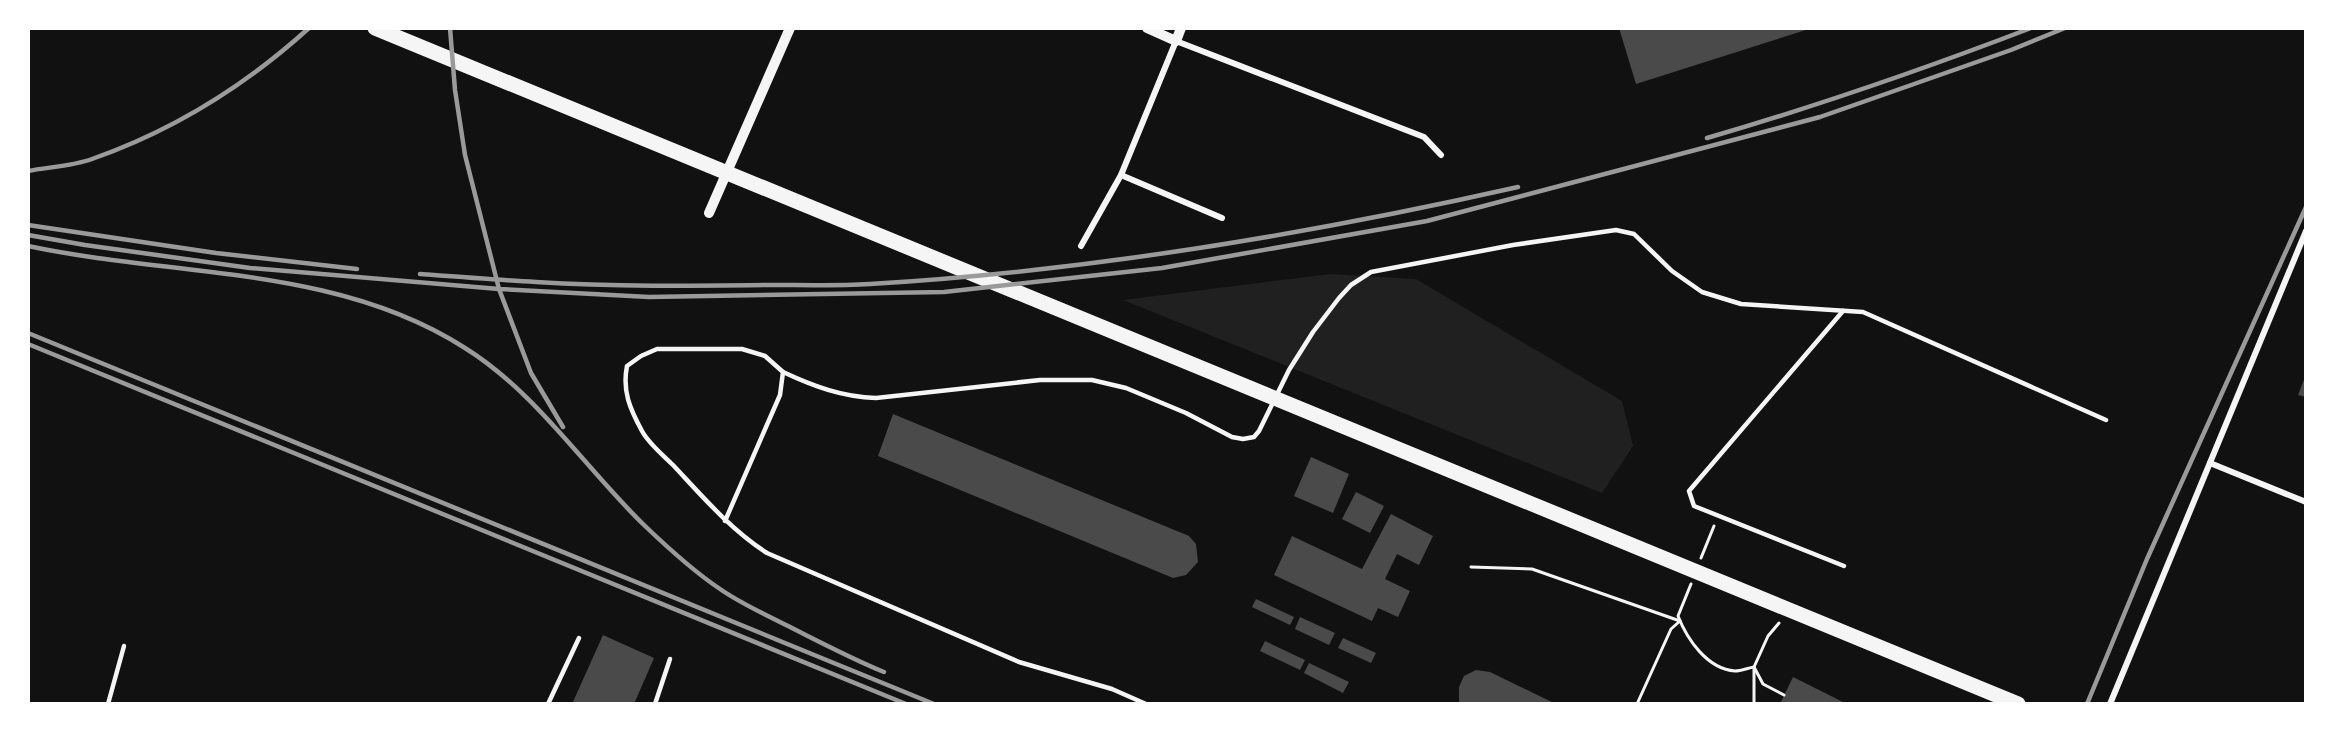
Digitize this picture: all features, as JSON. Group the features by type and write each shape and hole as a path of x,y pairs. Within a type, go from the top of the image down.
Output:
{"main road":[{"path":"375,28 2018,704"}],"street":[{"path":"1147,28 1424,137 1441,155"},
{"path":"1081,246 1121,175 1181,28"},
{"path":"709,213 785,30"},
{"path":"1121,175 1222,218"},
{"path":"2110,704 2306,231"},
{"path":"2210,463 2306,502"}],"lane":[{"path":"1146,704 1112,689 1019,662 767,553 725,521 644,434 630,406 624,383 627,366 657,349 742,350 765,356 783,372 816,387 855,397 876,398 1040,380 1092,380 1126,388 1186,413 1232,437 1243,439 1254,437 1259,431 1289,370 1338,297 1371,272 1513,245 1616,230 1634,234 1672,271 1702,292 1741,304 1863,312 2106,420"},
{"path":"1843,311 1689,491 1694,506 1844,566"},
{"path":"725,521 780,395 783,372"},
{"path":"548,704 579,638"},
{"path":"108,704 124,646"},
{"path":"655,704 670,659"}],"path":[{"path":"1701,559 1718,516"},
{"path":"1471,567 1532,569 1680,621"},
{"path":"1693,580 1678,616 1682,628 1697,649 1719,667 1736,671 1754,667"},
{"path":"1754,704 1754,667 1768,636 1783,618"},
{"path":"1636,704 1671,629 1680,621"},
{"path":"1754,667 1763,684 1784,695"}],"shaded area":[{"path":"1330,274 1416,279 1622,401 1633,446 1602,493 1123,300"}],"building":[{"path":"1619,28 1809,28 1809,29 1636,84"},
{"path":"2306,377 2306,397 2298,395"},
{"path":"893,414 1189,536 1196,544 1198,562 1186,575 1173,578 878,456"},
{"path":"1311,457 1349,474 1333,513 1294,496"},
{"path":"1356,492 1384,506 1370,533 1342,519"},
{"path":"1391,514 1433,536 1419,565 1397,554 1385,579 1410,591 1398,617 1378,608 1372,621 1274,575 1292,536 1362,569"},
{"path":"1256,599 1294,617 1290,625 1252,607"},
{"path":"1300,617 1335,633 1329,645 1295,629"},
{"path":"603,635 654,658 634,704 572,704"},
{"path":"1343,638 1376,653 1371,663 1338,648"},
{"path":"1265,641 1305,660 1300,670 1260,651"},
{"path":"1309,663 1349,682 1343,693 1304,673"},
{"path":"1476,670 1490,672 1556,704 1459,704 1459,687 1464,676"},
{"path":"1793,677 1847,704 1780,704"}],"railway":[{"path":"28,171 85,161 151,135 234,87 260,69 309,28"},
{"path":"450,28 455,90 465,155 499,289 531,373 563,427"},
{"path":"1707,138 1870,86 2031,28"},
{"path":"28,235 250,268 499,289 649,297 944,292 1162,268 1427,221 1820,117 2011,50 2065,28"},
{"path":"420,274 565,284 653,286 845,285 952,278 1196,249 1358,221 1518,187"},
{"path":"2087,704 2147,559 2306,207"},
{"path":"28,225 216,253 357,269"},
{"path":"28,246 83,256 308,287 363,301 415,321 465,348 515,386 622,503 681,559 710,582 752,608 884,672"},
{"path":"28,333 934,704"},
{"path":"28,344 906,704"}]}
